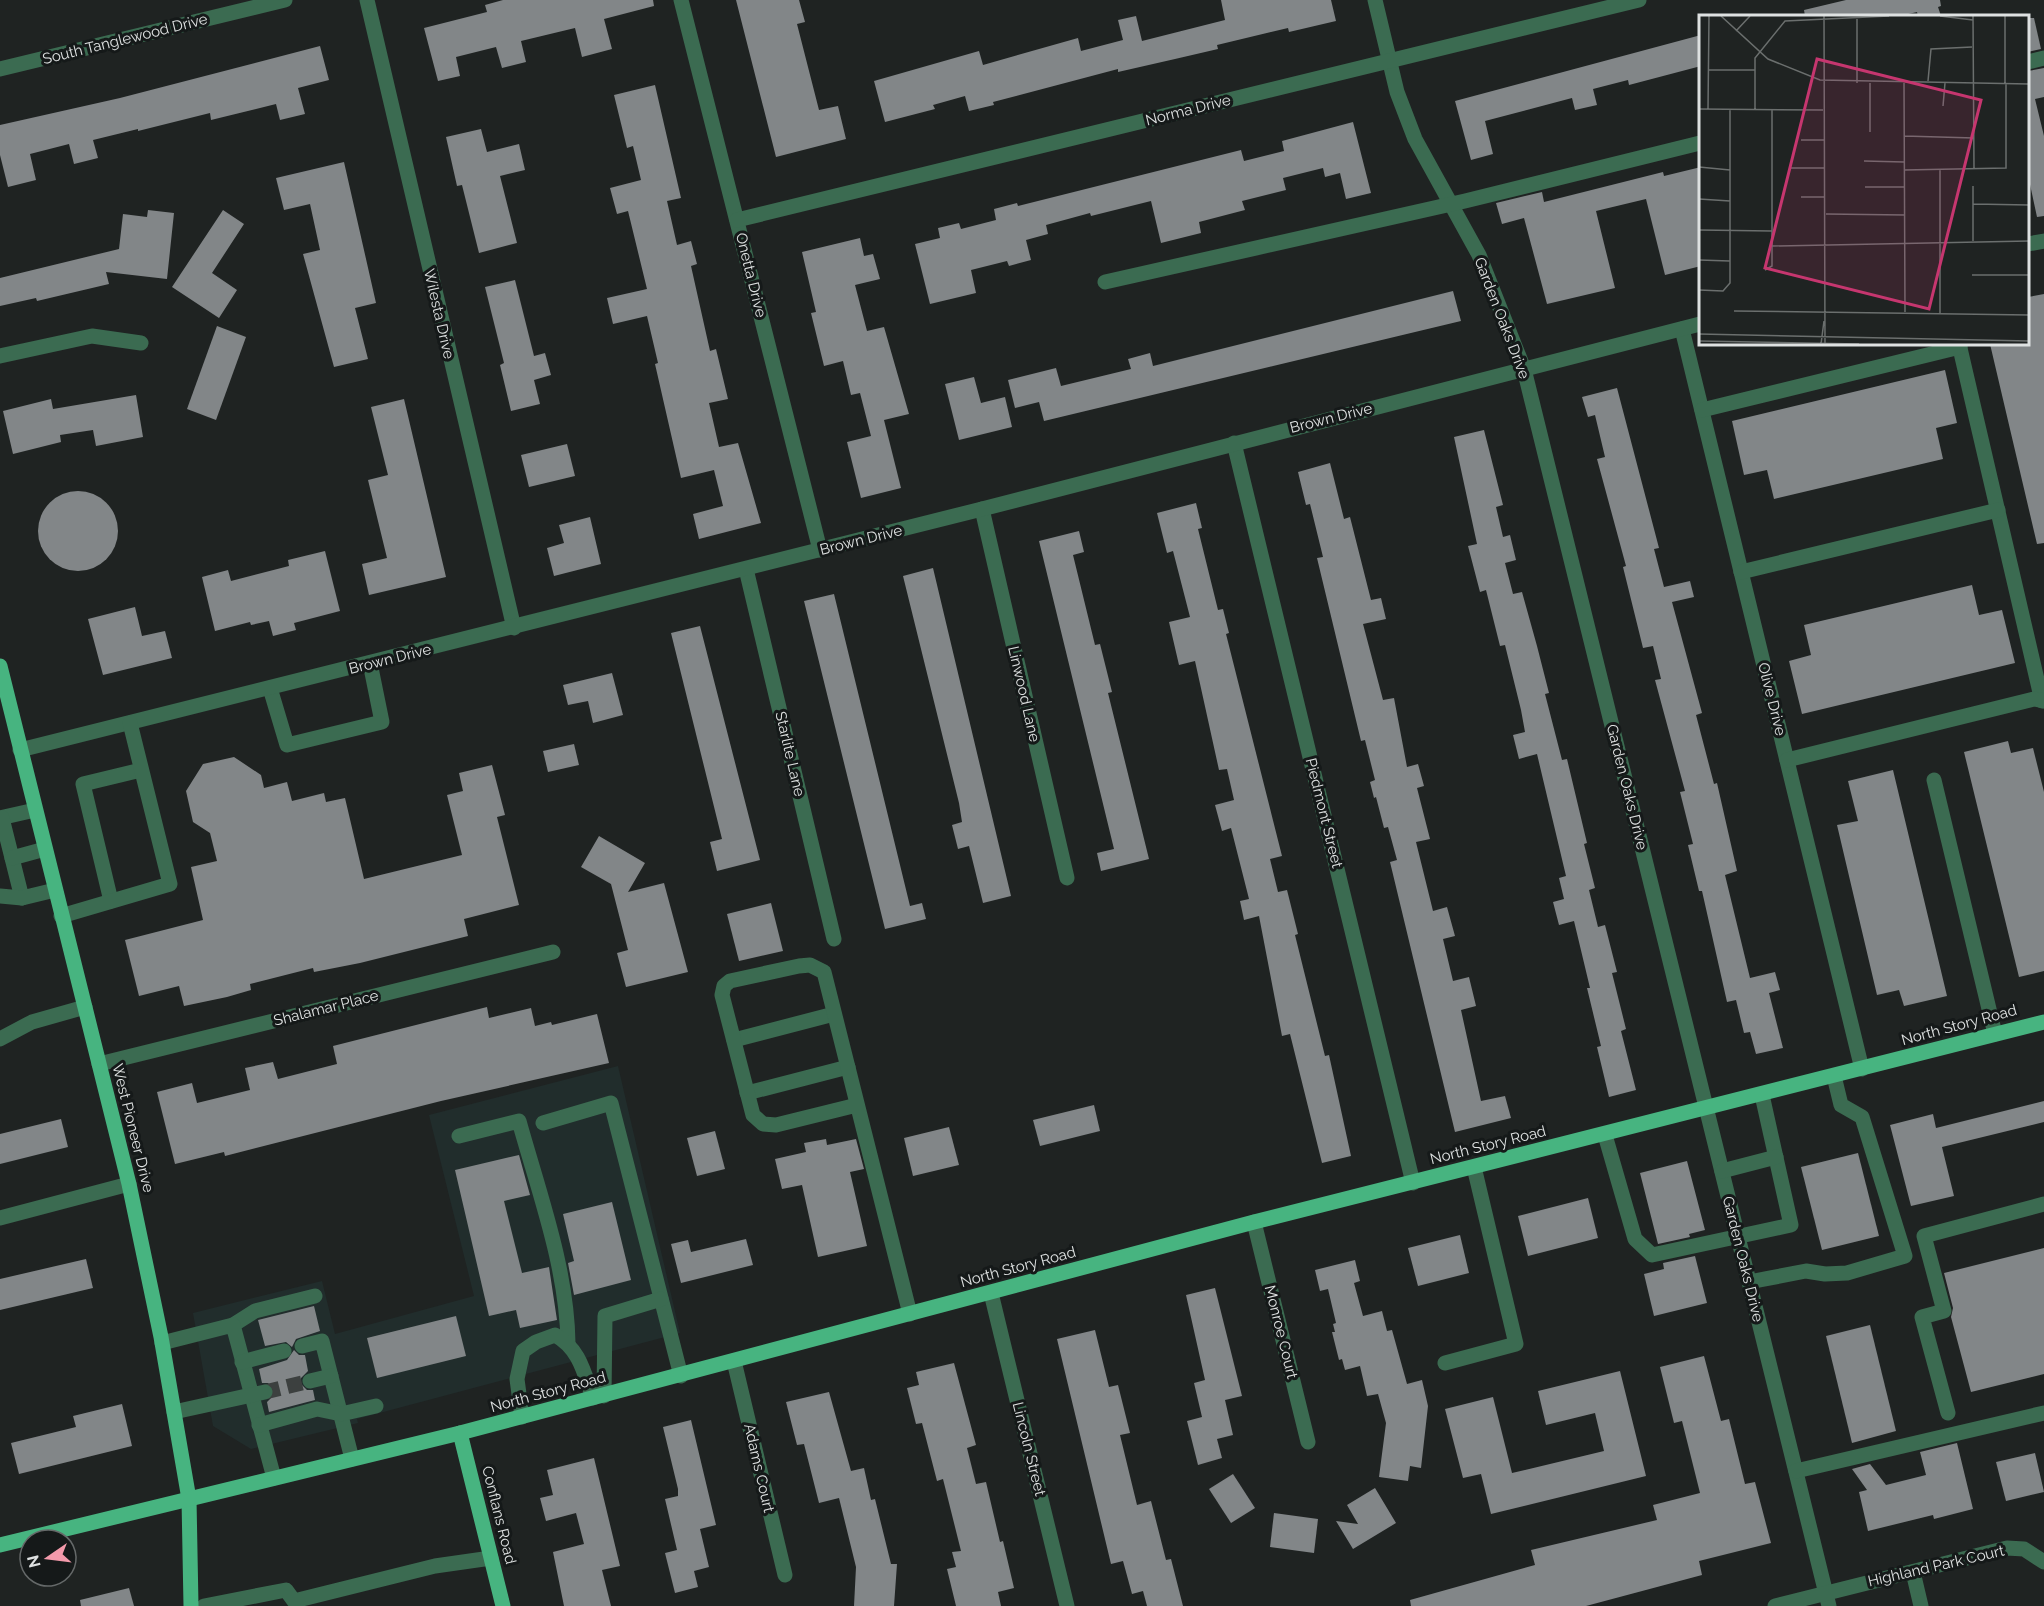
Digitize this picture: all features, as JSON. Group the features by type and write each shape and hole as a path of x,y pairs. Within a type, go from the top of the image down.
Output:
{"main road":[{"name":"West Pioneer Drive","path":"0,666 129,1184 162,1343 189,1499 191,1606"},
{"name":"North Story Road","path":"0,1545 460,1433 1254,1222 1605,1135 2044,1022"},
{"name":"Conflans Road","path":"460,1433 503,1606"}],"street":[{"name":"South Tanglewood Drive","path":"0,69 285,0"},
{"name":"Wilesta Drive","path":"367,0 514,628"},
{"name":"Onetta Drive","path":"681,0 820,550"},
{"name":"Garden Oaks Drive","path":"1375,0 1397,92 1415,139 1483,265 1524,369 1828,1600"},
{"name":"Norma Drive","path":"737,220 1639,0"},
{"path":"2029,62 2044,58"},
{"path":"1105,282 1450,204 1699,143"},
{"path":"2029,244 2044,241"},
{"name":"Brown Drive","path":"20,750 514,628 1699,325"},
{"name":"Olive Drive","path":"1682,329 1862,1069"},
{"path":"0,356 92,336 141,343"},
{"path":"1702,410 1960,345 2043,701 2034,699 1787,760"},
{"name":"Piedmont Street","path":"1234,443 1413,1183"},
{"name":"Linwood Lane","path":"982,509 1067,878"},
{"path":"1741,572 1998,510"},
{"name":"Starlite Lane","path":"746,569 834,939"},
{"path":"270,688 287,745 371,725 382,722 370,663"},
{"path":"62,916 170,884 130,723"},
{"path":"111,901 83,784 141,770"},
{"path":"1934,780 1995,1034"},
{"path":"22,898 1,818 35,810"},
{"path":"12,858 45,849"},
{"path":"0,896 22,898 55,890"},
{"name":"Shalamar Place","path":"99,1064 553,952"},
{"path":"857,1105 776,1125 763,1124 753,1115 722,994 724,986 730,981 810,965 824,972 910,1314"},
{"path":"0,1039 32,1022 84,1007"},
{"path":"734,1040 834,1014"},
{"path":"747,1093 848,1067"},
{"path":"1749,1282 1806,1271 1825,1274 1847,1273 1905,1257 1862,1117 1841,1105 1834,1076"},
{"path":"1605,1135 1635,1239 1652,1255 1791,1225 1762,1095"},
{"path":"543,1123 611,1103 681,1376"},
{"path":"459,1136 519,1121 557,1261 568,1318 568,1342"},
{"path":"1722,1171 1776,1157"},
{"path":"1445,1363 1516,1344 1474,1167"},
{"path":"0,1218 129,1184"},
{"path":"1948,1413 1922,1317 1944,1311 1924,1236 2044,1204"},
{"name":"Monroe Court","path":"1254,1222 1308,1442"},
{"name":"Lincoln Street","path":"991,1293 1067,1606"},
{"path":"162,1343 233,1326 255,1311 315,1296"},
{"path":"599,1397 605,1316 661,1299"},
{"path":"233,1326 242,1362 258,1394 259,1425 274,1478"},
{"path":"522,1417 517,1379 523,1351 536,1342 555,1335 568,1342 580,1359 599,1397"},
{"path":"302,1346 322,1341 352,1459"},
{"path":"242,1362 284,1351"},
{"name":"Adams Court","path":"734,1361 785,1575"},
{"path":"310,1381 331,1376"},
{"path":"174,1413 258,1394"},
{"path":"259,1425 317,1409 341,1414 376,1406"},
{"path":"1796,1471 2044,1413"},
{"name":"Highland Park Court","path":"1775,1606 1828,1600 1913,1572 2007,1548 2024,1549 2044,1562"},
{"path":"204,1606 286,1590 294,1601 435,1566 491,1558"},
{"path":"1913,1572 1921,1606"}],"shaded area":[{"path":"618,1066 680,1333 357,1419 358,1423 251,1449 213,1426 193,1313 322,1281 335,1334 474,1296 429,1115"}],"building":[{"path":"503,0 653,0 654,6 604,19 612,49 582,57 575,28 521,41 526,62 502,68 496,47 456,57 460,76 438,81 424,28 487,12 485,5"},
{"path":"736,0 799,0 805,22 797,24 819,110 838,106 846,139 776,157"},
{"path":"1221,0 1331,0 1336,21 1289,32 1288,28 1217,45 1218,49 1118,72 1118,69 993,102 994,105 969,111 965,96 933,105 935,109 885,122 874,81 979,51 983,65 1078,38 1081,51 1123,40 1118,20 1136,16 1142,41 1225,20"},
{"path":"1846,0 1940,0 1941,6 1938,7 1941,15 1918,15 1917,12 1904,15 1805,15 1804,10"},
{"path":"2029,18 2034,18 2041,49 2029,52"},
{"path":"1699,36 1699,67 1629,85 1628,80 1593,89 1597,105 1575,110 1572,98 1485,121 1493,154 1471,160 1455,101"},
{"path":"320,46 329,80 298,88 305,114 280,120 276,104 211,120 210,113 93,140 98,158 74,164 69,144 30,154 36,180 8,187 0,155 0,125 120,98"},
{"path":"2044,68 2044,97 2035,99 2044,136 2044,216 2037,217 2029,180 2029,71"},
{"path":"655,85 681,198 667,201 677,245 691,241 697,264 691,266 710,351 716,349 728,399 709,403 719,447 738,443 761,523 699,539 693,514 723,506 714,470 681,478 655,364 658,363 647,316 613,324 607,298 647,289 628,211 617,214 610,188 641,180 633,146 627,148 614,95"},
{"path":"1353,122 1371,193 1346,199 1340,173 1325,177 1323,168 1283,178 1286,190 1242,201 1245,210 1199,222 1201,233 1161,243 1151,201 1091,216 1090,213 1046,225 1048,234 1026,240 1031,260 1009,266 1007,261 971,270 976,293 930,304 915,244 940,238 938,228 959,223 961,229 996,220 994,209 1017,203 1018,206 1241,150 1244,161 1284,151 1282,141"},
{"path":"481,129 487,152 519,144 525,170 500,176 517,243 479,253 462,185 457,186 446,137"},
{"path":"344,162 376,303 355,308 368,359 334,367 303,254 320,250 310,204 284,210 276,178"},
{"path":"1699,167 1699,266 1665,275 1646,199 1596,211 1615,288 1547,304 1524,218 1502,224 1496,203 1542,192 1544,202 1663,172 1664,176"},
{"path":"148,210 174,213 167,279 106,272 109,284 37,301 36,298 0,306 0,278 119,249 123,214 147,217"},
{"path":"223,210 244,224 212,273 237,290 219,318 172,287"},
{"path":"860,238 864,256 873,254 880,279 855,285 867,331 884,327 909,414 884,420 901,488 861,498 847,442 871,436 860,393 851,395 843,361 824,366 811,313 816,312 802,252"},
{"path":"515,280 534,356 545,353 551,375 534,380 540,404 511,411 500,365 504,363 485,287"},
{"path":"1453,291 1461,321 1044,421 1039,402 1015,408 1008,380 1056,368 1061,386 1131,369 1128,359 1150,353 1153,366"},
{"path":"2044,294 2044,543 2037,544 1990,345 2029,345 2029,297"},
{"path":"217,326 246,337 216,420 187,409"},
{"path":"1945,370 1957,423 1936,428 1943,459 1774,499 1767,470 1744,475 1732,421"},
{"path":"974,377 981,403 1005,397 1012,427 959,440 945,384"},
{"path":"1617,388 1659,548 1654,549 1664,587 1690,581 1694,597 1672,602 1702,713 1696,715 1714,784 1717,783 1737,871 1725,875 1750,978 1775,972 1780,990 1769,993 1783,1048 1756,1054 1750,1032 1744,1033 1736,1000 1727,1002 1702,891 1699,891 1688,845 1693,844 1680,792 1685,791 1655,680 1661,679 1653,646 1643,648 1623,567 1626,566 1597,459 1605,457 1595,415 1588,417 1582,397"},
{"path":"136,395 143,437 96,446 93,430 60,435 61,442 13,454 3,411 51,399 53,409"},
{"path":"404,399 446,577 369,595 362,564 387,558 368,480 388,475 371,407"},
{"path":"1484,430 1503,505 1496,507 1503,537 1510,535 1516,560 1505,563 1513,594 1522,592 1537,646 1549,693 1545,694 1562,760 1567,759 1587,843 1584,844 1595,888 1589,890 1598,927 1605,925 1617,972 1612,973 1626,1029 1621,1031 1636,1090 1609,1097 1597,1047 1601,1046 1587,988 1590,988 1574,921 1559,925 1553,902 1564,899 1559,878 1566,876 1537,754 1519,759 1513,735 1525,732 1521,710 1505,645 1500,646 1486,590 1480,592 1468,546 1477,544 1454,437"},
{"path":"567,444 575,476 529,487 521,455"},
{"path":"1330,463 1344,519 1350,517 1371,600 1381,598 1386,619 1363,624 1383,700 1394,698 1407,767 1418,764 1424,786 1417,788 1430,839 1416,842 1433,911 1447,907 1455,936 1443,939 1453,981 1469,977 1476,1006 1461,1010 1481,1101 1505,1096 1511,1118 1455,1132 1390,862 1397,860 1388,827 1384,828 1376,797 1374,798 1370,782 1375,780 1365,740 1361,741 1317,558 1323,557 1310,504 1306,505 1298,472"},
{"path":"78,491 93,494 106,503 115,516 118,531 115,546 106,559 93,568 78,571 63,568 50,559 41,546 38,531 41,516 50,503 63,494"},
{"path":"1196,503 1202,528 1198,529 1218,610 1223,609 1229,633 1226,634 1282,856 1270,859 1278,892 1287,890 1298,934 1295,935 1325,1056 1329,1055 1351,1156 1322,1163 1290,1034 1282,1036 1259,916 1244,920 1240,901 1249,899 1231,828 1222,831 1215,805 1234,800 1227,769 1219,770 1195,661 1179,665 1169,622 1190,617 1173,551 1167,553 1157,513"},
{"path":"590,517 601,564 554,576 547,548 564,543 559,525"},
{"path":"1079,531 1084,552 1073,555 1095,645 1100,644 1112,692 1108,693 1149,859 1101,871 1097,853 1114,849 1039,541"},
{"path":"325,551 340,611 294,623 296,630 273,636 269,621 251,625 250,622 215,631 202,577 228,570 231,581 289,566 288,560"},
{"path":"933,568 1011,896 983,903 969,846 958,849 952,825 962,822 959,803 903,576"},
{"path":"1972,585 1979,615 2002,610 2015,663 1802,714 1789,661 1811,655 1804,625"},
{"path":"834,594 910,906 922,903 926,919 885,929 804,601"},
{"path":"135,607 142,636 165,631 172,658 103,675 88,619"},
{"path":"700,626 760,860 717,871 710,842 722,839 671,633"},
{"path":"612,673 623,715 593,723 588,701 568,705 563,685"},
{"path":"2008,741 2011,753 2033,748 2044,792 2044,971 2019,977 1964,752"},
{"path":"574,744 579,765 548,772 543,751"},
{"path":"234,757 261,775 264,788 287,782 292,801 324,793 326,802 345,798 364,879 462,855 447,795 463,791 459,773 492,765 505,815 497,817 519,905 464,919 468,936 360,963 314,972 313,968 250,984 251,990 227,997 184,1006 179,986 139,996 125,940 203,920 191,867 217,861 210,833 193,822 186,791 203,764"},
{"path":"1893,770 1947,996 1904,1006 1899,990 1877,995 1837,825 1858,821 1848,781"},
{"path":"599,836 645,863 628,892 664,883 688,972 626,987 617,953 628,950 611,884 581,867"},
{"path":"771,903 783,951 739,961 727,914"},
{"path":"487,1007 489,1018 531,1008 535,1026 551,1022 552,1025 597,1014 609,1063 441,1101 225,1156 224,1152 175,1164 157,1092 192,1083 197,1103 250,1090 245,1068 273,1062 278,1079 337,1064 333,1046"},
{"path":"2044,1101 2044,1122 1942,1147 1954,1196 1911,1206 1890,1125 1933,1114 1936,1128"},
{"path":"1094,1105 1100,1131 1040,1146 1033,1120"},
{"path":"61,1119 68,1147 0,1164 0,1134"},
{"path":"949,1127 959,1165 913,1176 904,1138"},
{"path":"715,1131 725,1169 697,1176 687,1138"},
{"path":"826,1139 827,1145 856,1139 864,1169 850,1172 867,1246 818,1257 802,1185 782,1189 775,1159 806,1152 804,1143"},
{"path":"1858,1153 1879,1236 1822,1250 1801,1167"},
{"path":"519,1155 530,1195 504,1201 522,1273 549,1267 557,1320 520,1328 516,1310 489,1316 455,1170"},
{"path":"1687,1161 1705,1230 1689,1234 1690,1237 1658,1244 1640,1173"},
{"path":"1588,1198 1598,1238 1528,1256 1518,1216"},
{"path":"612,1202 631,1280 574,1295 568,1263 574,1261 563,1214"},
{"path":"1460,1235 1469,1273 1418,1286 1408,1248"},
{"path":"746,1239 753,1265 681,1283 671,1244 688,1240 691,1252"},
{"path":"2044,1248 2044,1374 1971,1392 1951,1317 1953,1308 1944,1273"},
{"path":"1695,1256 1707,1303 1654,1316 1644,1274 1664,1269 1663,1263"},
{"path":"86,1259 93,1288 0,1310 0,1279"},
{"path":"1355,1260 1360,1281 1354,1283 1363,1316 1382,1311 1387,1331 1392,1330 1407,1384 1422,1380 1428,1406 1421,1468 1410,1466 1408,1481 1379,1477 1386,1423 1378,1394 1367,1396 1360,1366 1345,1370 1342,1359 1339,1360 1332,1332 1335,1332 1333,1324 1336,1323 1328,1289 1320,1291 1315,1270"},
{"path":"1215,1288 1242,1396 1225,1400 1233,1435 1217,1439 1222,1458 1198,1465 1187,1421 1202,1417 1194,1383 1205,1380 1186,1295"},
{"path":"314,1306 320,1331 296,1339 292,1347 286,1342 265,1346 258,1320"},
{"path":"456,1316 466,1356 377,1378 367,1338"},
{"path":"1870,1325 1896,1431 1852,1443 1826,1336"},
{"path":"1095,1330 1109,1387 1118,1385 1130,1433 1120,1435 1137,1505 1151,1501 1166,1560 1171,1559 1183,1606 1147,1606 1143,1591 1132,1594 1123,1561 1111,1564 1057,1339"},
{"path":"294,1350 299,1355 305,1355 308,1371 301,1378 301,1384 307,1390 313,1390 315,1400 269,1412 267,1402 274,1395 274,1389 268,1383 262,1383 259,1369 287,1360"},
{"path":"1704,1356 1721,1421 1729,1419 1745,1484 1755,1482 1771,1543 1699,1561 1702,1575 1586,1606 1411,1606 1410,1600 1535,1565 1531,1550 1657,1520 1653,1505 1700,1493 1682,1421 1674,1423 1660,1367"},
{"path":"954,1363 976,1445 967,1448 976,1484 986,1482 1014,1588 998,1592 1001,1606 956,1606 947,1569 956,1567 952,1552 961,1551 943,1479 937,1481 922,1423 916,1424 907,1388 919,1385 916,1372"},
{"path":"1620,1371 1646,1476 1491,1514 1481,1474 1463,1478 1445,1409 1493,1397 1512,1473 1604,1451 1595,1413 1546,1425 1538,1391"},
{"path":"829,1392 851,1471 864,1468 871,1500 875,1499 891,1564 897,1564 894,1606 854,1606 856,1567 839,1498 819,1503 804,1444 797,1445 786,1402"},
{"path":"122,1404 132,1446 19,1474 11,1443 76,1427 73,1416"},
{"path":"691,1420 716,1525 700,1529 709,1567 694,1571 698,1587 675,1593 665,1553 677,1550 665,1499 678,1496 678,1489 663,1427"},
{"path":"1957,1443 1973,1509 1934,1519 1933,1515 1868,1531 1859,1492 1867,1490 1852,1469 1870,1464 1886,1485 1926,1475 1920,1452"},
{"path":"2035,1453 2044,1492 2006,1501 1996,1462"},
{"path":"594,1458 620,1566 602,1570 611,1606 564,1606 553,1552 584,1544 576,1513 546,1521 540,1498 553,1495 547,1470"},
{"path":"1233,1474 1255,1508 1231,1523 1209,1489"},
{"path":"1375,1488 1396,1523 1353,1549 1336,1521 1358,1524 1347,1505"},
{"path":"1274,1513 1318,1519 1314,1553 1270,1547"},
{"path":"129,1588 134,1606 81,1606 80,1600"}],"tunnel":[{"path":"265,1392 310,1381"}]}
